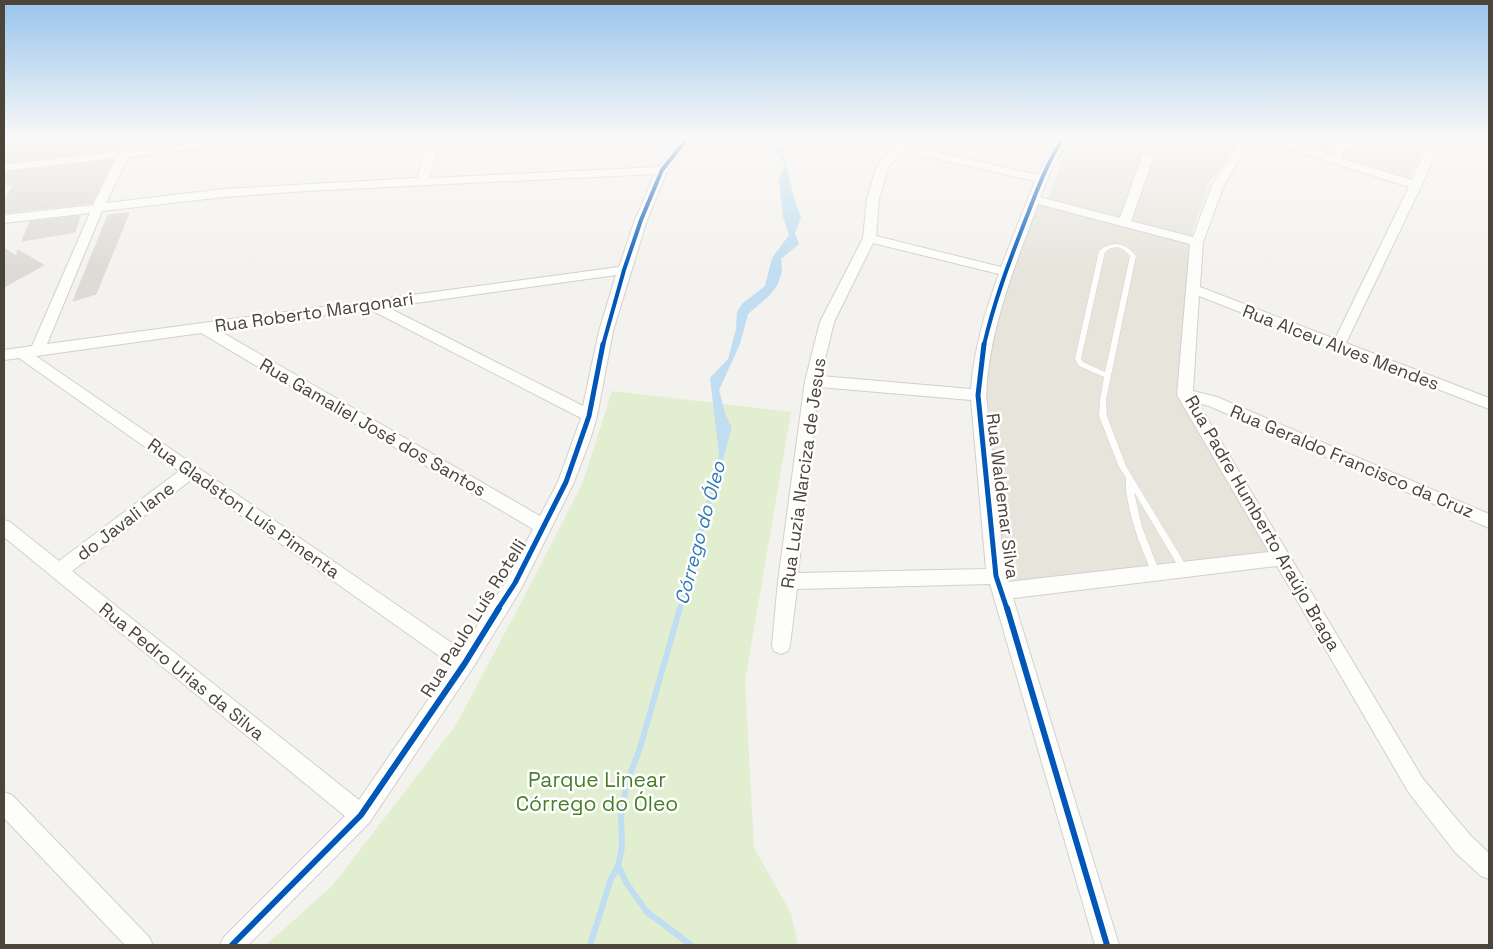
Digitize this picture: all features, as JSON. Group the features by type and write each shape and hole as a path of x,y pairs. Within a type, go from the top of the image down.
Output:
{"street":[{"path":"30,352 109,184"},
{"path":"4,219 98,207 307,186 346,184"},
{"name":"Rua Paulo Luís Rotelli","path":"232,945 360,815 465,663 515,583 566,482 589,416 606,331 624,270 641,220 656,184"},
{"name":"Rua Luzia Narciza de Jesus","path":"781,645 787,581 812,381 827,322 869,238 873,199 877,184"},
{"name":"Rua Waldemar Silva","path":"1040,184 1006,272 980,368 978,395 999,584 1106,945"},
{"path":"1124,223 1138,184"},
{"name":"Rua Padre Humberto Araújo Braga","path":"1218,184 1197,242 1185,395 1416,786 1463,844 1489,868"},
{"path":"1338,346 1415,185"},
{"path":"1034,199 1197,242"},
{"path":"869,238 1006,272"},
{"name":"Rua Roberto Margonari","path":"4,355 624,270"},
{"name":"Rua Alceu Alves Mendes","path":"1193,289 1489,404"},
{"path":"370,304 589,416"},
{"name":"Rua Gamaliel José dos Santos","path":"202,327 544,527"},
{"name":"Rua Gladston Luís Pimenta","path":"30,352 191,471 465,663"},
{"path":"812,381 978,395"},
{"name":"Rua Geraldo Francisco da Cruz","path":"1185,395 1212,401 1489,521"},
{"name":"do Javali lane","path":"59,571 191,471"},
{"name":"Rua Pedro Urias da Silva","path":"4,527 360,815"},
{"path":"787,581 999,584 1156,573 1282,558"},
{"path":"4,803 141,945"}],"lane":[{"path":"1108,376 1081,364 1078,355 1102,251 1110,245 1117,245 1125,248 1133,256 1108,376 1103,400 1103,416 1128,477 1185,570"},
{"path":"1128,477 1136,523 1156,573"}],"shaded area":[{"path":"1053,184 1209,184 1191,236 1048,198"},
{"path":"1034,199 1197,242 1185,395 1282,558 1002,591 978,376"}],"green space":[{"name":"Parque Linear Córrego do Óleo","path":"612,391 791,412 745,681 754,848 791,913 798,945 266,945 333,885 456,725 583,482"}],"water":[{"path":"779,184 791,184 801,217 795,233 799,244 781,259 782,271 778,284 770,295 748,314 740,344 719,390 729,428 720,463 710,378 728,359 736,329 737,312 742,304 765,286 772,258 789,235 783,217"}],"building":[{"path":"14,184 101,184 92,203 4,213 4,201"},
{"path":"129,213 96,294 73,301 108,215"},
{"path":"80,216 75,232 22,241 30,222"},
{"path":"4,248 16,256 18,250 44,265 4,287"}],"waterway":[{"name":"Córrego do Óleo","path":"680,609 729,428 726,421"},
{"name":"Córrego do Óleo","path":"618,866 622,847 621,816 627,782 640,748 680,608"},
{"name":"Córrego do Óleo","path":"590,945 611,879 618,866"},
{"name":"Córrego do Óleo","path":"618,866 627,884 647,912 691,945"}],"cycle path":[{"path":"232,945 361,815 465,663 515,583 566,482 582,440 589,416 606,331 641,220 656,184"},
{"path":"1040,184 994,306 979,374 978,395 996,576 1107,945"}]}
